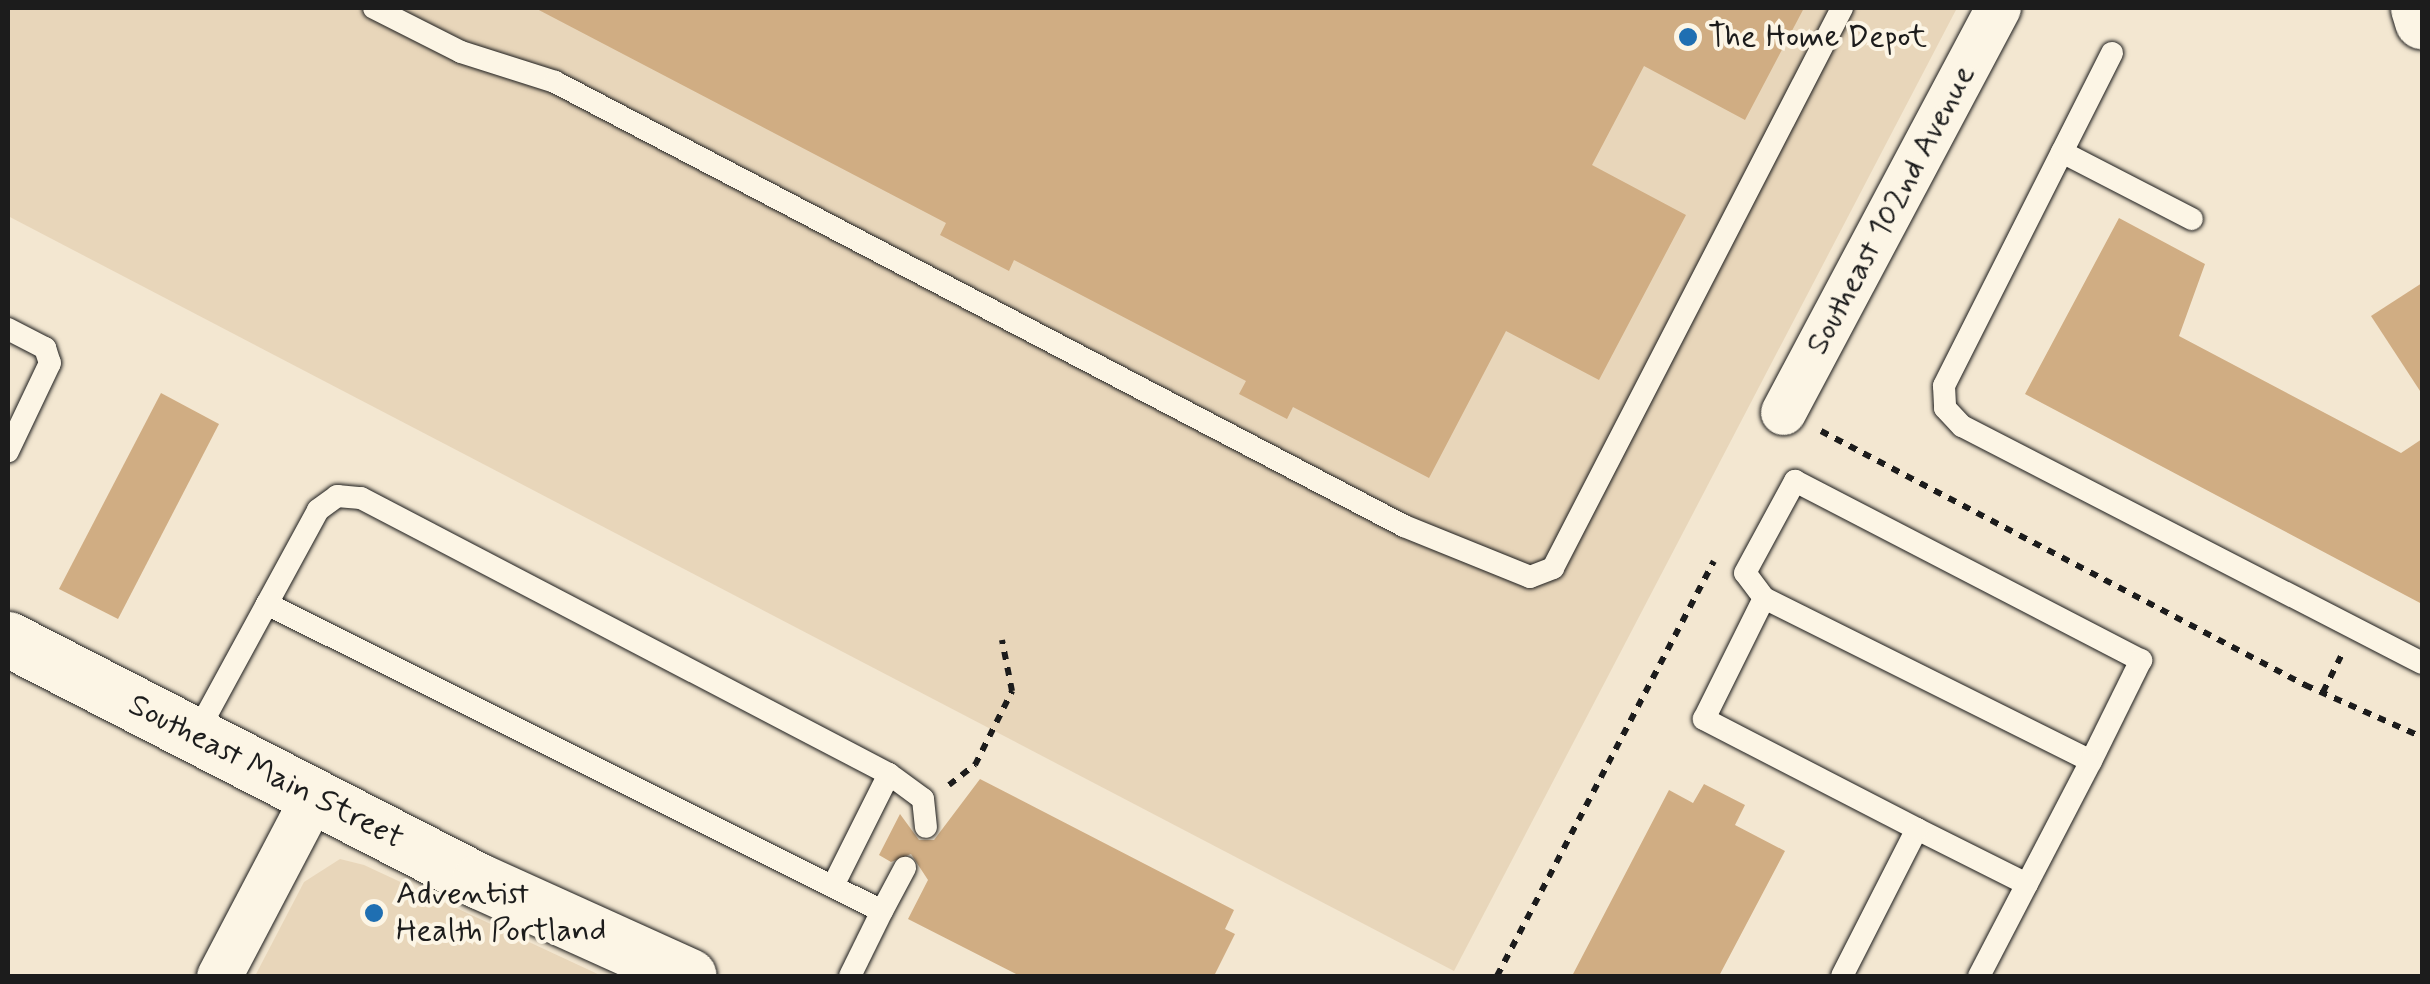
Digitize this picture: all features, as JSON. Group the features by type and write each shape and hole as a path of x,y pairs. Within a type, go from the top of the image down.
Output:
{"street":[{"name":"Southeast 102nd Avenue","path":"1784,412 1998,8"},
{"path":"2418,8 2422,22"},
{"name":"Southeast Main Street","path":"8,639 313,797 689,976"},
{"path":"219,976 313,797"}],"lane":[{"path":"374,8 462,52 555,82 1404,526 1530,577 1553,568 1842,8"},
{"path":"2112,53 1944,386 1945,408 1978,434 2422,663"},
{"path":"2062,152 2192,219"},
{"path":"8,329 45,348 50,363 8,451"},
{"path":"1979,976 2091,761 2141,660 1795,481 1746,573 1764,598 2091,761"},
{"path":"195,736 318,510 337,496 362,498 889,774 923,800 926,827"},
{"path":"1764,598 1704,719 2027,884"},
{"path":"267,604 882,910"},
{"path":"833,886 889,774"},
{"path":"1842,976 1917,829"},
{"path":"850,976 905,868"}],"path":[{"path":"1784,412 2323,692 2422,737"},
{"path":"1497,976 1716,557"},
{"path":"2323,692 2354,628"},
{"path":"946,790 955,773 974,765 1012,692 1002,640"}],"shaded area":[{"path":"8,8 1957,8 1454,971 8,216"},
{"name":"Adventist Health Portland","path":"340,859 364,865 602,976 255,976 304,882"}],"building":[{"path":"535,8 1804,8 1745,120 1644,66 1592,165 1686,215 1599,380 1506,331 1429,478 1293,407 1287,419 1239,394 1246,381 1014,260 1009,271 940,235 946,223"},
{"path":"2119,218 2205,264 2179,336 2401,453 2422,439 2422,604 2025,394"},
{"path":"2422,283 2422,394 2371,316"},
{"path":"161,393 219,424 118,619 59,589"},
{"path":"980,779 1234,910 1225,929 1235,934 1214,976 1020,976 908,919 928,880 911,854 891,862 879,855 900,814 919,840 934,840"},
{"path":"1704,784 1745,805 1735,825 1785,851 1719,976 1572,976 1669,790 1693,803"}],"place":[{"name":"The Home Depot","path":"1688,37"},
{"name":"Adventist Health Portland","path":"374,913"}]}
